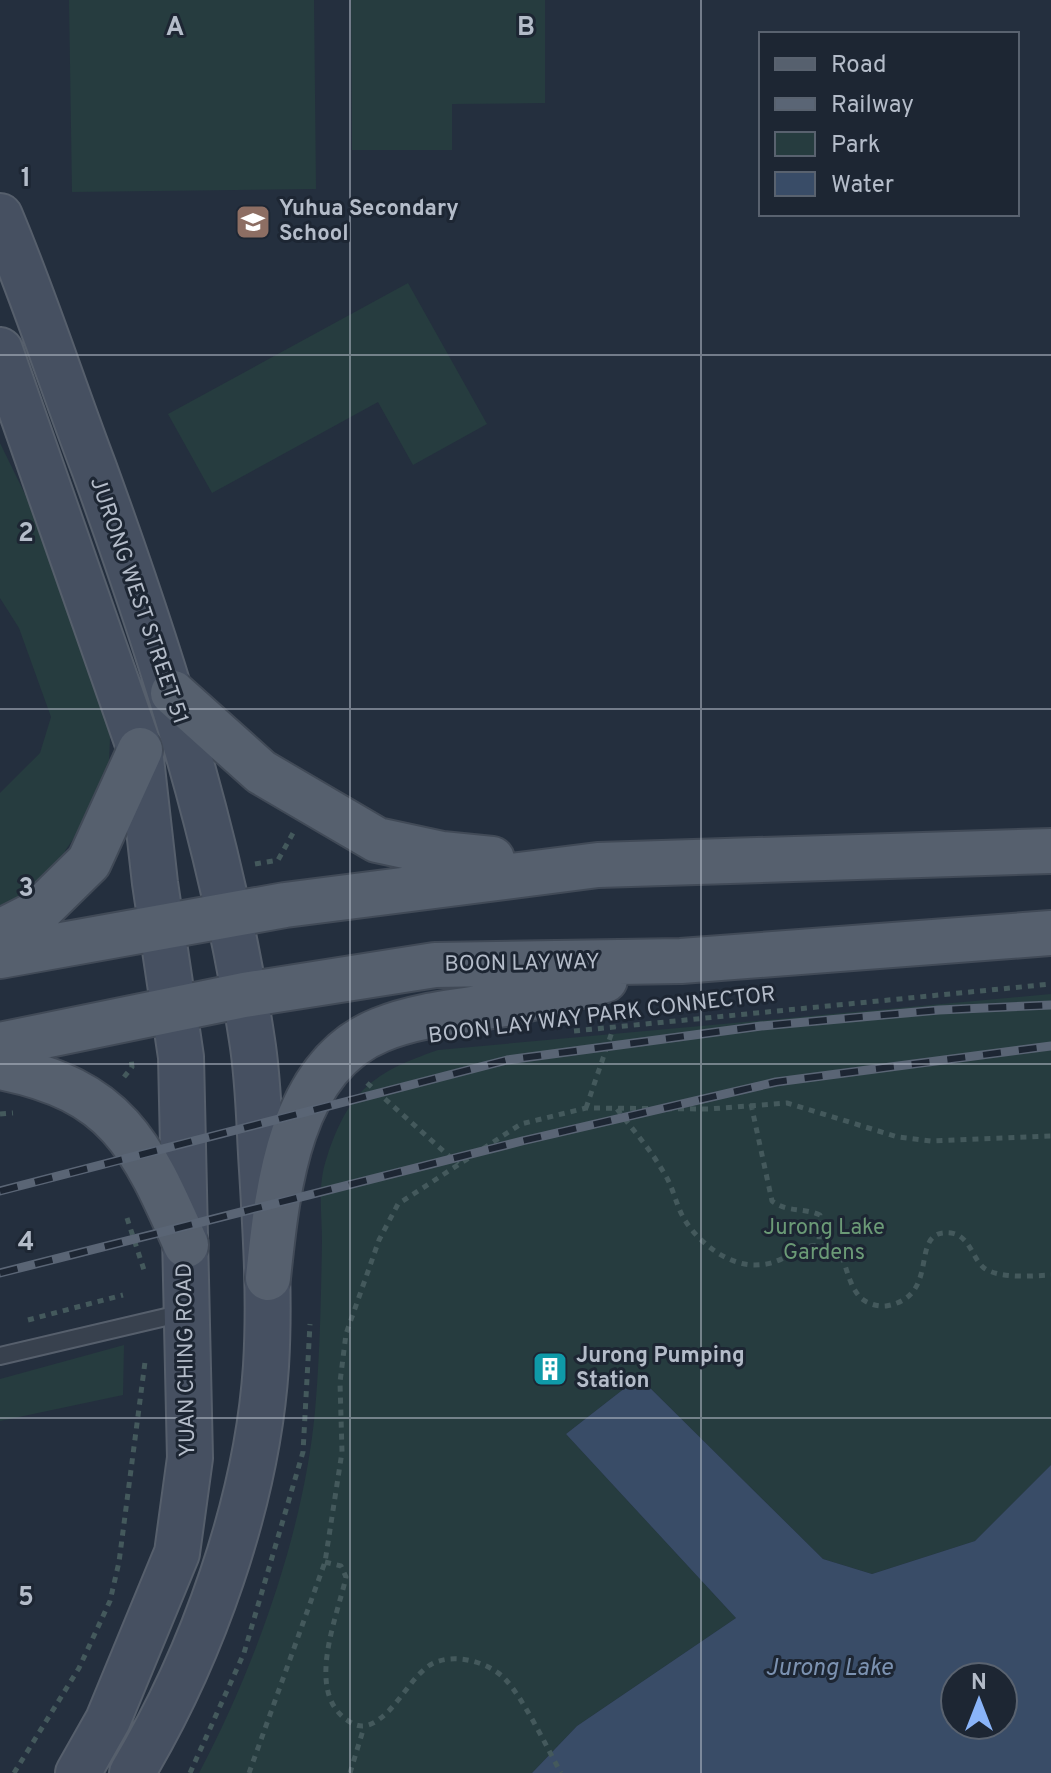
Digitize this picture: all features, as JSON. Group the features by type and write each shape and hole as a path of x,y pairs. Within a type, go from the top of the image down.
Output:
{"main road":[{"path":"173,693 261,772 377,840 442,854 598,865"},
{"path":"0,932 37,913 89,862 140,750"},
{"path":"0,956 229,914 417,885 598,865 1051,851"},
{"name":"BOON LAY WAY","path":"0,1045 244,995 435,965 681,961 1051,933"},
{"path":"268,1278 277,1198 296,1131 313,1090 337,1058 378,1030 430,1015 510,1003 681,961"},
{"path":"0,1067 66,1086 101,1105 125,1130 155,1176 186,1245"}],"street":[{"name":"JURONG WEST STREET 51","path":"0,216 33,295 173,693 221,870 244,995"},
{"name":"JURONG WEST STREET 51","path":"0,350 140,750 161,926"},
{"name":"YUAN CHING ROAD","path":"78,1773 114,1706 177,1553 190,1458 181,1057 161,926"},
{"path":"132,1773 162,1722 198,1638 227,1553 257,1435 266,1368 268,1278 253,1043 244,995"}],"lane":[{"path":"0,1356 188,1312"}],"path":[{"name":"BOON LAY WAY PARK CONNECTOR","path":"559,1033 1051,984"},
{"path":"586,1108 614,1026"},
{"path":"355,1086 372,1073"},
{"path":"362,1078 458,1164"},
{"path":"249,1773 325,1562 342,1452 340,1382 346,1334 359,1294 398,1204 521,1124 586,1108 709,1109 787,1103 898,1137 920,1140 1051,1136"},
{"path":"751,1104 772,1201 785,1211 810,1210 820,1215 819,1243"},
{"path":"616,1108 666,1175 682,1216 699,1238 724,1257 752,1265 782,1261 802,1246 819,1243 839,1251 851,1284 861,1299 879,1307 904,1303 917,1291 922,1276 924,1249 936,1235 953,1233 968,1242 981,1265 994,1273 1051,1275"},
{"path":"0,1114 25,1112"},
{"path":"127,1217 145,1274"},
{"path":"15,1323 123,1295"},
{"path":"190,1773 244,1653 303,1452 310,1312"},
{"path":"14,1773 79,1668 110,1601 147,1351"},
{"path":"325,1562 341,1566 346,1577 327,1661 326,1693 337,1713 352,1724 364,1727"},
{"path":"350,1773 364,1727 399,1701 428,1666 447,1658 475,1662 504,1678 561,1773"}],"green space":[{"path":"69,0 314,0 316,189 72,192"},
{"path":"351,0 545,0 545,103 452,104 452,150 352,150"},
{"path":"408,283 487,424 413,465 378,402 212,493 168,414"},
{"path":"0,443 113,674 109,761 102,788 90,814 65,851 65,864 39,888 0,906 0,793 40,753 51,717 19,628 0,598"},
{"name":"Jurong Lake Gardens","path":"1051,994 1051,1465 975,1541 872,1574 823,1559 639,1377 566,1434 736,1618 577,1726 532,1773 199,1773 257,1644 274,1597 300,1503 317,1390 322,1178 335,1134 355,1100 367,1087 397,1067 438,1050"},
{"path":"124,1345 123,1395 0,1421 0,1379"}],"water":[{"name":"Jurong Lake","path":"639,1377 823,1559 872,1574 975,1541 1051,1465 1051,1773 532,1773 577,1726 736,1618 566,1434"}],"railway":[{"path":"0,1191 507,1060 761,1026 939,1010 1051,1005"},
{"path":"0,1273 522,1141 776,1082 1051,1046"}],"place":[{"name":"Yuhua Secondary School","path":"253,222"},
{"name":"Jurong Pumping Station","path":"550,1369"}]}
